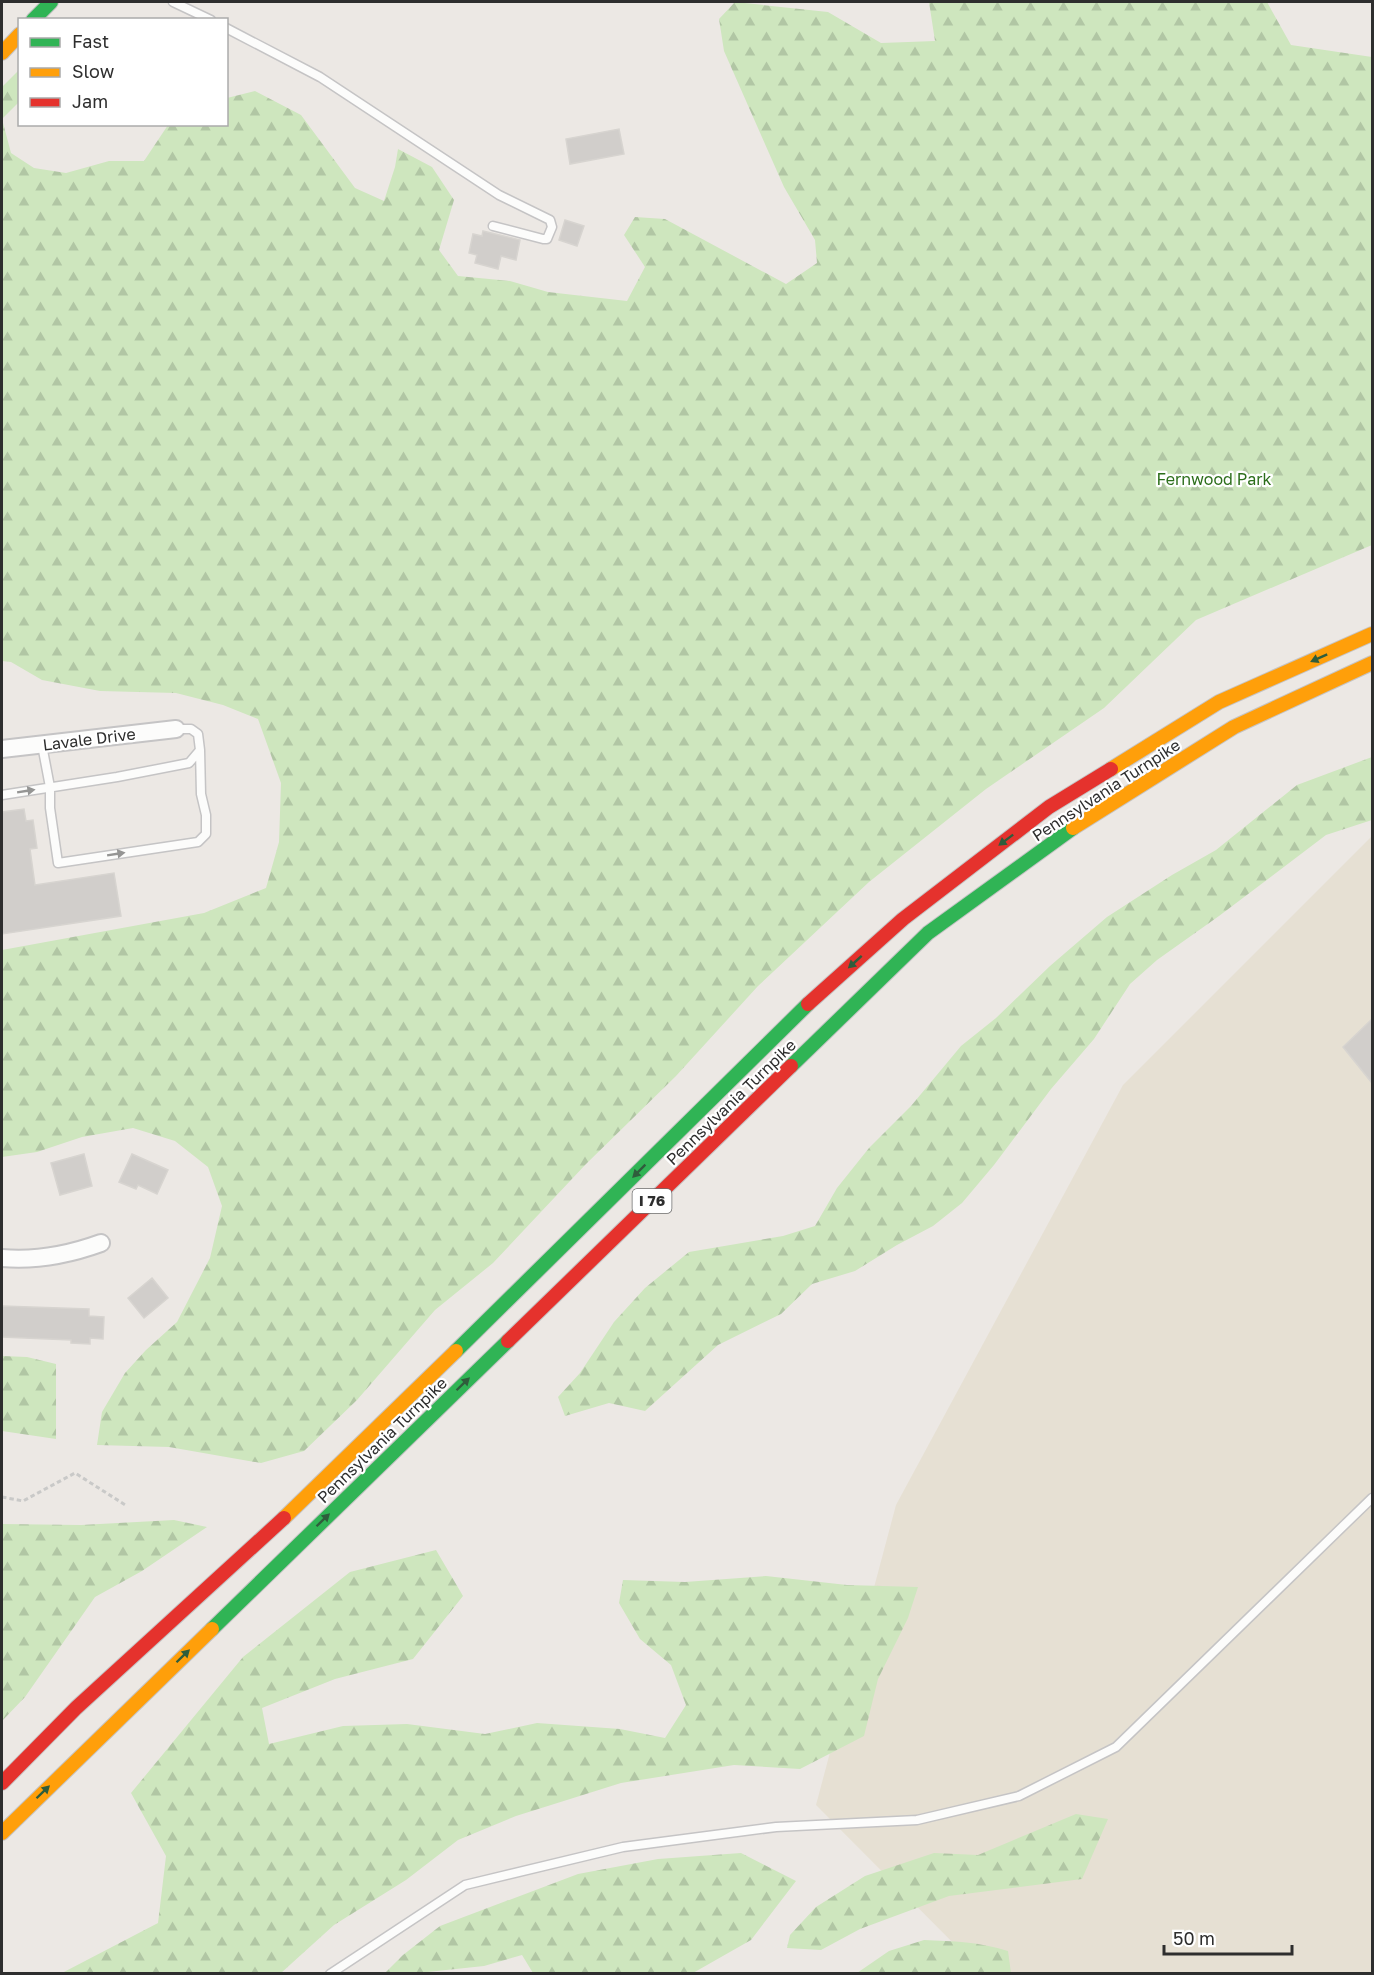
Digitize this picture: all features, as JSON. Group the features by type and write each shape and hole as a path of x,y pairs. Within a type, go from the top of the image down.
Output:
{"main road":[{"path":"35,18 51,2"},
{"path":"2,53 18,36"},
{"name":"Pennsylvania Turnpike","path":"2,1783 76,1708 303,1501 811,1001 903,919 1049,807 1219,702 1372,634"},
{"name":"Pennsylvania Turnpike","path":"2,1833 928,933 1070,830 1234,727 1372,663"}],"street":[{"name":"Lavale Drive","path":"2,750 176,729"},
{"path":"2,1258 48,1258 71,1254 101,1243"}],"lane":[{"path":"173,2 207,18"},
{"path":"228,29 320,77 499,195 550,220 552,227 548,239 543,240 493,226"},
{"path":"42,745 51,787 50,808 58,863 198,842 206,834 198,734 191,729 176,729"},
{"path":"2,795 189,763 200,750"},
{"path":"330,1974 465,1885 623,1847 776,1827 917,1820 1019,1796 1116,1747 1372,1498"}],"path":[{"path":"2,1497 23,1501 75,1473 127,1506"}],"shaded area":[{"path":"1372,836 1372,1973 983,1973 816,1805 896,1505 1123,1085"}],"green space":[{"name":"Fernwood Park","path":"735,2 828,12 881,43 935,41 929,2 1267,2 1291,45 1372,57 1372,545 1196,620 1104,708 986,789 869,882 758,986 676,1076 586,1164 493,1263 435,1310 357,1400 304,1451 261,1463 169,1447 97,1445 102,1412 125,1373 177,1322 210,1258 222,1206 208,1167 175,1141 133,1128 82,1137 37,1152 2,1157 2,950 204,913 266,888 279,842 281,783 258,719 223,705 176,693 100,691 42,680 11,662 2,661 2,119 11,153 34,168 66,173 109,161 144,161 167,126 228,126 228,98 255,91 301,115 355,188 384,201 398,149 432,167 454,200 439,250 458,276 510,281 548,292 627,301 645,267 624,235 635,217 665,219 786,284 817,263 815,240 784,187 724,51 719,19"},
{"path":"18,71 18,103 2,119 2,87"},
{"path":"1372,757 1372,820 1326,835 1157,960 1130,984 1094,1039 1051,1089 994,1165 962,1203 933,1226 855,1271 812,1284 781,1314 718,1345 645,1411 609,1403 565,1416 558,1397 580,1373 614,1322 645,1288 689,1252 783,1236 815,1226 837,1188 869,1148 911,1106 961,1046 996,1018 1050,966 1107,917 1216,850 1297,785"},
{"path":"2,1356 27,1357 56,1364 56,1439 2,1431"},
{"path":"174,1520 207,1527 142,1571 95,1597 25,1697 2,1721 2,1524 81,1525"},
{"path":"436,1550 463,1596 413,1659 335,1679 262,1708 269,1744 343,1726 407,1724 485,1734 537,1723 620,1729 665,1738 686,1705 671,1665 640,1639 619,1603 623,1580 685,1582 766,1576 847,1585 918,1587 908,1618 878,1679 864,1736 800,1769 734,1765 621,1783 516,1816 458,1840 406,1880 334,1925 281,1973 62,1973 158,1923 166,1856 131,1793 243,1657 350,1572"},
{"path":"1076,1814 1108,1819 1082,1879 949,1896 860,1929 821,1950 787,1948 790,1935 816,1907 865,1876 934,1853 978,1855"},
{"path":"741,1853 796,1881 751,1940 693,1973 533,1973 522,1955 484,1966 418,1973 385,1973 403,1955 440,1926 578,1874 658,1859"},
{"path":"924,1940 977,1944 1008,1951 1011,1973 857,1973 889,1951"}],"building":[{"path":"619,129 624,154 570,164 566,139"},
{"path":"565,220 584,226 577,246 559,240"},
{"path":"483,231 520,240 516,260 501,256 498,269 475,263 477,255 469,253 473,234 482,236"},
{"path":"24,809 26,821 33,820 37,848 30,849 35,885 114,873 121,916 2,934 2,812"},
{"path":"1372,1019 1372,1083 1343,1047"},
{"path":"84,1154 92,1186 60,1195 51,1163"},
{"path":"132,1154 168,1170 157,1194 138,1185 136,1189 119,1182"},
{"path":"152,1278 168,1298 144,1318 128,1298"},
{"path":"2,1306 89,1309 89,1316 104,1317 103,1339 90,1338 90,1344 71,1343 71,1340 2,1337"}],"traffic: fast":[{"path":"35,18 51,2"},
{"path":"791,1066 928,933 1073,828"},
{"path":"456,1351 808,1004"},
{"path":"212,1629 508,1341"}],"traffic: slow":[{"path":"2,53 18,36"},
{"path":"1111,769 1219,702 1372,634"},
{"path":"1073,828 1234,727 1372,663"},
{"path":"284,1518 456,1351"},
{"path":"2,1833 212,1629"}],"traffic: jam":[{"path":"808,1004 903,919 1049,807 1111,769"},
{"path":"508,1341 791,1066"},
{"path":"2,1783 76,1708 284,1518"}]}
